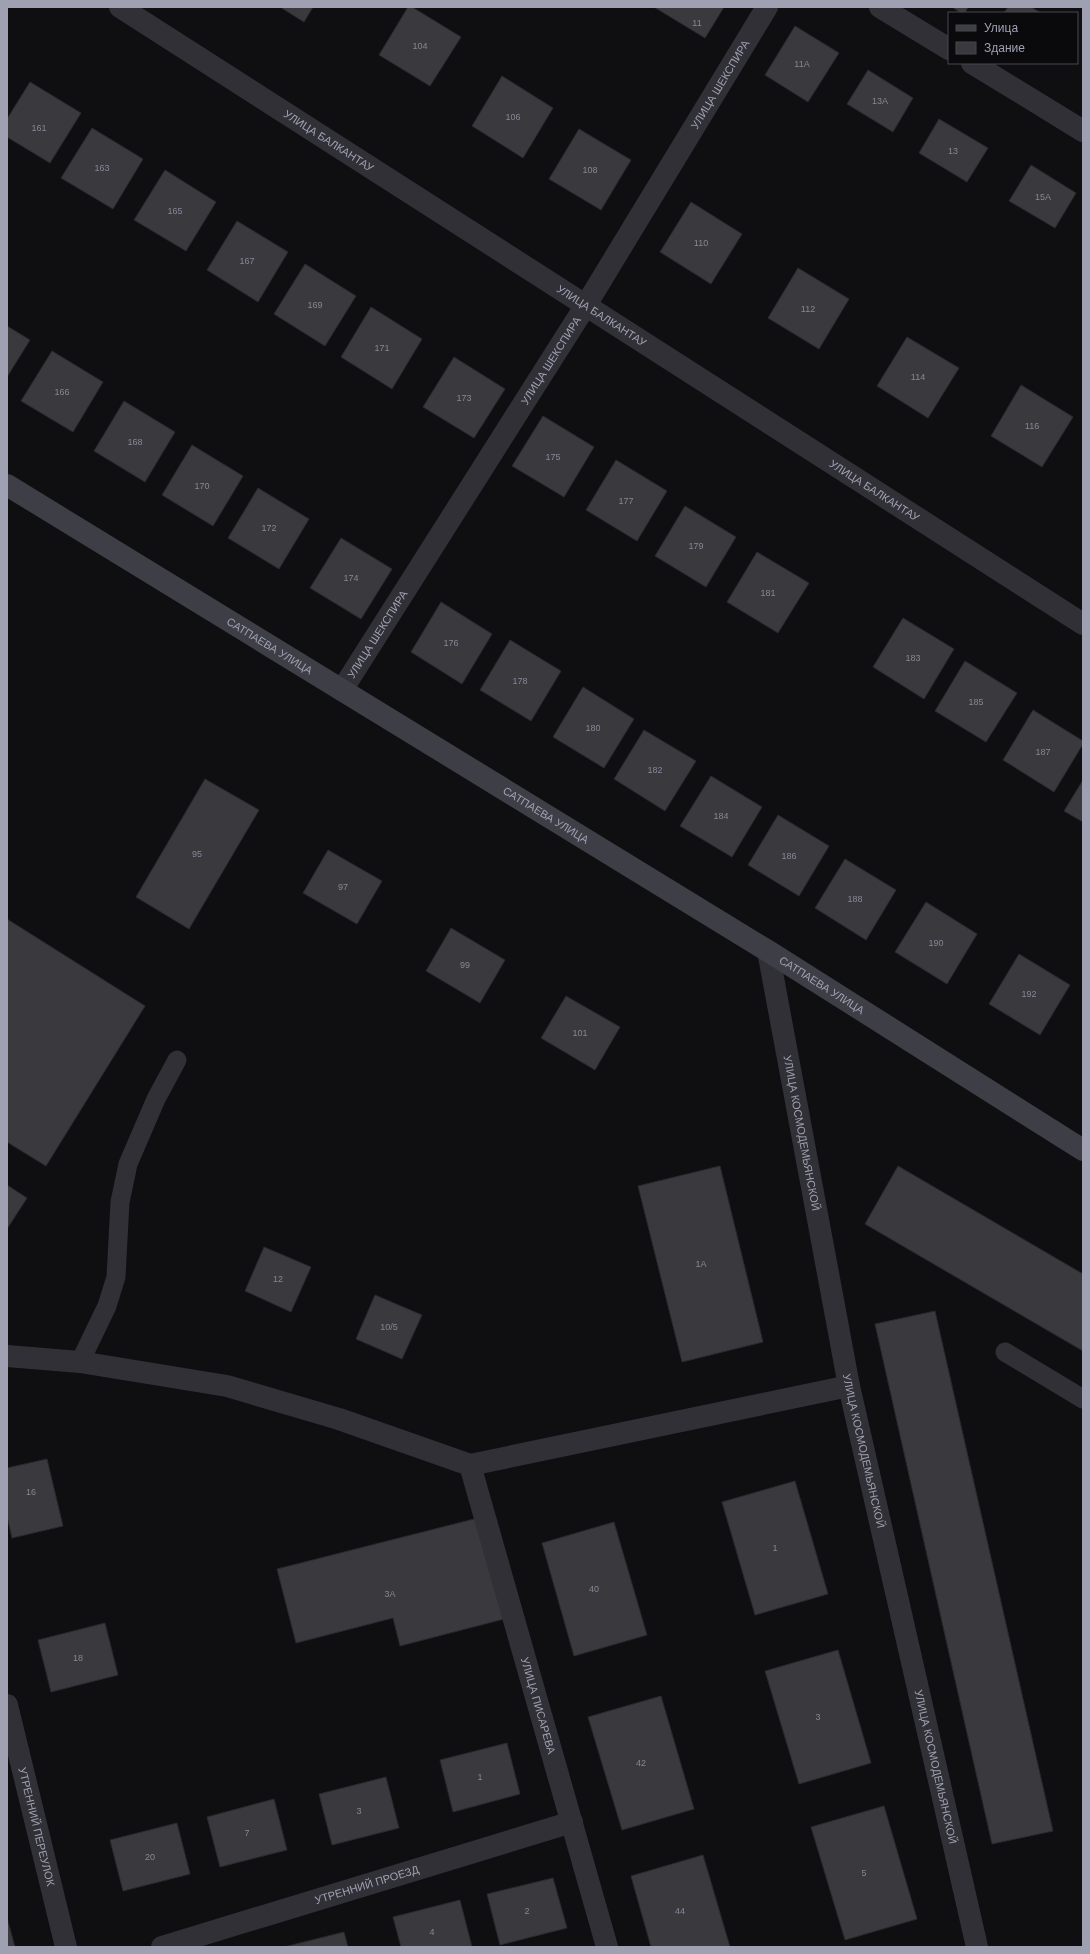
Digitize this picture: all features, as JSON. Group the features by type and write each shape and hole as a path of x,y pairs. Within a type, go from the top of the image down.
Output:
{"street":[{"name":"УЛИЦА БАЛКАНТАУ","path":"120,7 1083,624"},
{"name":"УЛИЦА ШЕКСПИРА","path":"342,690 586,305 767,7"},
{"path":"880,7 948,48"},
{"path":"974,64 1083,131"},
{"name":"САТПАЕВА УЛИЦА","path":"7,485 768,951 1083,1150"},
{"name":"УЛИЦА КОСМОДЕМЬЯНСКОЙ","path":"768,951 849,1386 977,1947"},
{"path":"7,1356 80,1362 227,1386 339,1419 470,1464 849,1386"},
{"name":"УЛИЦА ПИСАРЕВА","path":"470,1464 607,1947"},
{"name":"УТРЕННИЙ ПЕРЕУЛОК","path":"7,1705 66,1947"},
{"name":"УТРЕННИЙ ПРОЕЗД","path":"162,1947 572,1822"}],"lane":[{"path":"80,1362 107,1306 116,1277 120,1202 128,1164 156,1099 177,1060"},
{"path":"1005,1352 1083,1399"}],"building":[{"path":"280,7 313,7 304,22"},
{"path":"408,7 412,7 461,37 430,86 379,55"},
{"path":"654,7 724,7 705,38"},
{"path":"952,7 968,7 966,12 960,12"},
{"path":"1008,7 1031,7 1039,12 1005,12"},
{"path":"795,26 839,53 808,102 765,75"},
{"path":"868,70 913,98 893,132 847,104"},
{"path":"502,76 553,108 523,158 472,126"},
{"path":"30,82 81,113 50,163 7,137 7,119"},
{"path":"939,119 988,148 967,182 919,153"},
{"path":"92,128 143,159 113,209 61,178"},
{"path":"579,129 631,160 601,210 549,179"},
{"path":"1031,165 1076,193 1055,228 1009,201"},
{"path":"165,170 216,202 186,251 134,220"},
{"path":"691,202 742,234 711,284 660,252"},
{"path":"237,221 288,252 258,302 207,270"},
{"path":"305,264 356,296 325,346 274,314"},
{"path":"798,268 849,299 819,349 768,318"},
{"path":"371,307 422,339 392,389 341,357"},
{"path":"7,326 30,340 7,377"},
{"path":"907,337 959,368 928,418 877,386"},
{"path":"52,351 103,382 73,432 21,401"},
{"path":"454,357 505,389 474,438 423,407"},
{"path":"1021,385 1073,417 1042,467 991,436"},
{"path":"124,401 175,432 145,482 94,451"},
{"path":"543,416 594,447 564,497 512,466"},
{"path":"192,445 243,476 213,526 162,495"},
{"path":"616,460 667,491 637,541 586,510"},
{"path":"258,488 309,519 279,569 228,538"},
{"path":"685,506 736,537 706,587 655,556"},
{"path":"341,538 392,569 361,619 310,588"},
{"path":"757,552 809,583 778,633 727,602"},
{"path":"441,602 492,634 462,684 411,652"},
{"path":"903,618 954,649 924,699 873,667"},
{"path":"510,640 561,671 531,721 480,690"},
{"path":"965,661 1017,693 986,742 935,711"},
{"path":"583,687 634,719 604,768 553,737"},
{"path":"1033,710 1083,741 1083,744 1054,792 1003,760"},
{"path":"644,730 696,761 665,811 614,779"},
{"path":"711,776 762,807 732,857 680,826"},
{"path":"205,779 259,810 189,929 136,897"},
{"path":"1083,780 1083,822 1064,811"},
{"path":"778,815 829,846 799,896 748,865"},
{"path":"328,850 382,881 357,924 303,893"},
{"path":"845,859 896,890 866,940 815,908"},
{"path":"926,902 977,934 947,984 895,952"},
{"path":"7,919 145,1006 46,1166 7,1142"},
{"path":"451,928 505,960 480,1003 426,971"},
{"path":"1019,954 1070,985 1040,1035 989,1004"},
{"path":"566,996 620,1027 595,1070 541,1038"},
{"path":"720,1166 763,1342 682,1362 638,1186"},
{"path":"898,1166 1083,1274 1083,1351 865,1224"},
{"path":"7,1185 27,1198 7,1229"},
{"path":"264,1247 311,1267 291,1312 245,1291"},
{"path":"375,1295 422,1315 402,1359 356,1339"},
{"path":"935,1311 1053,1831 992,1844 875,1324"},
{"path":"47,1459 63,1526 12,1538 7,1516 7,1468"},
{"path":"795,1481 828,1594 755,1615 722,1502"},
{"path":"478,1518 504,1619 400,1646 393,1618 296,1643 277,1569"},
{"path":"614,1522 647,1635 574,1656 542,1543"},
{"path":"105,1623 118,1675 51,1692 38,1640"},
{"path":"838,1650 871,1763 799,1784 765,1671"},
{"path":"661,1696 694,1809 622,1830 588,1717"},
{"path":"507,1743 520,1794 453,1812 440,1760"},
{"path":"386,1777 399,1828 332,1845 319,1794"},
{"path":"274,1799 287,1850 220,1867 207,1817"},
{"path":"884,1806 917,1919 845,1940 811,1827"},
{"path":"177,1823 190,1874 123,1891 110,1840"},
{"path":"703,1855 730,1947 651,1947 631,1876"},
{"path":"553,1878 567,1928 500,1945 487,1894"},
{"path":"460,1900 472,1947 401,1947 393,1917"},
{"path":"7,1918 15,1947 7,1947"},
{"path":"344,1932 348,1947 284,1947"}]}
